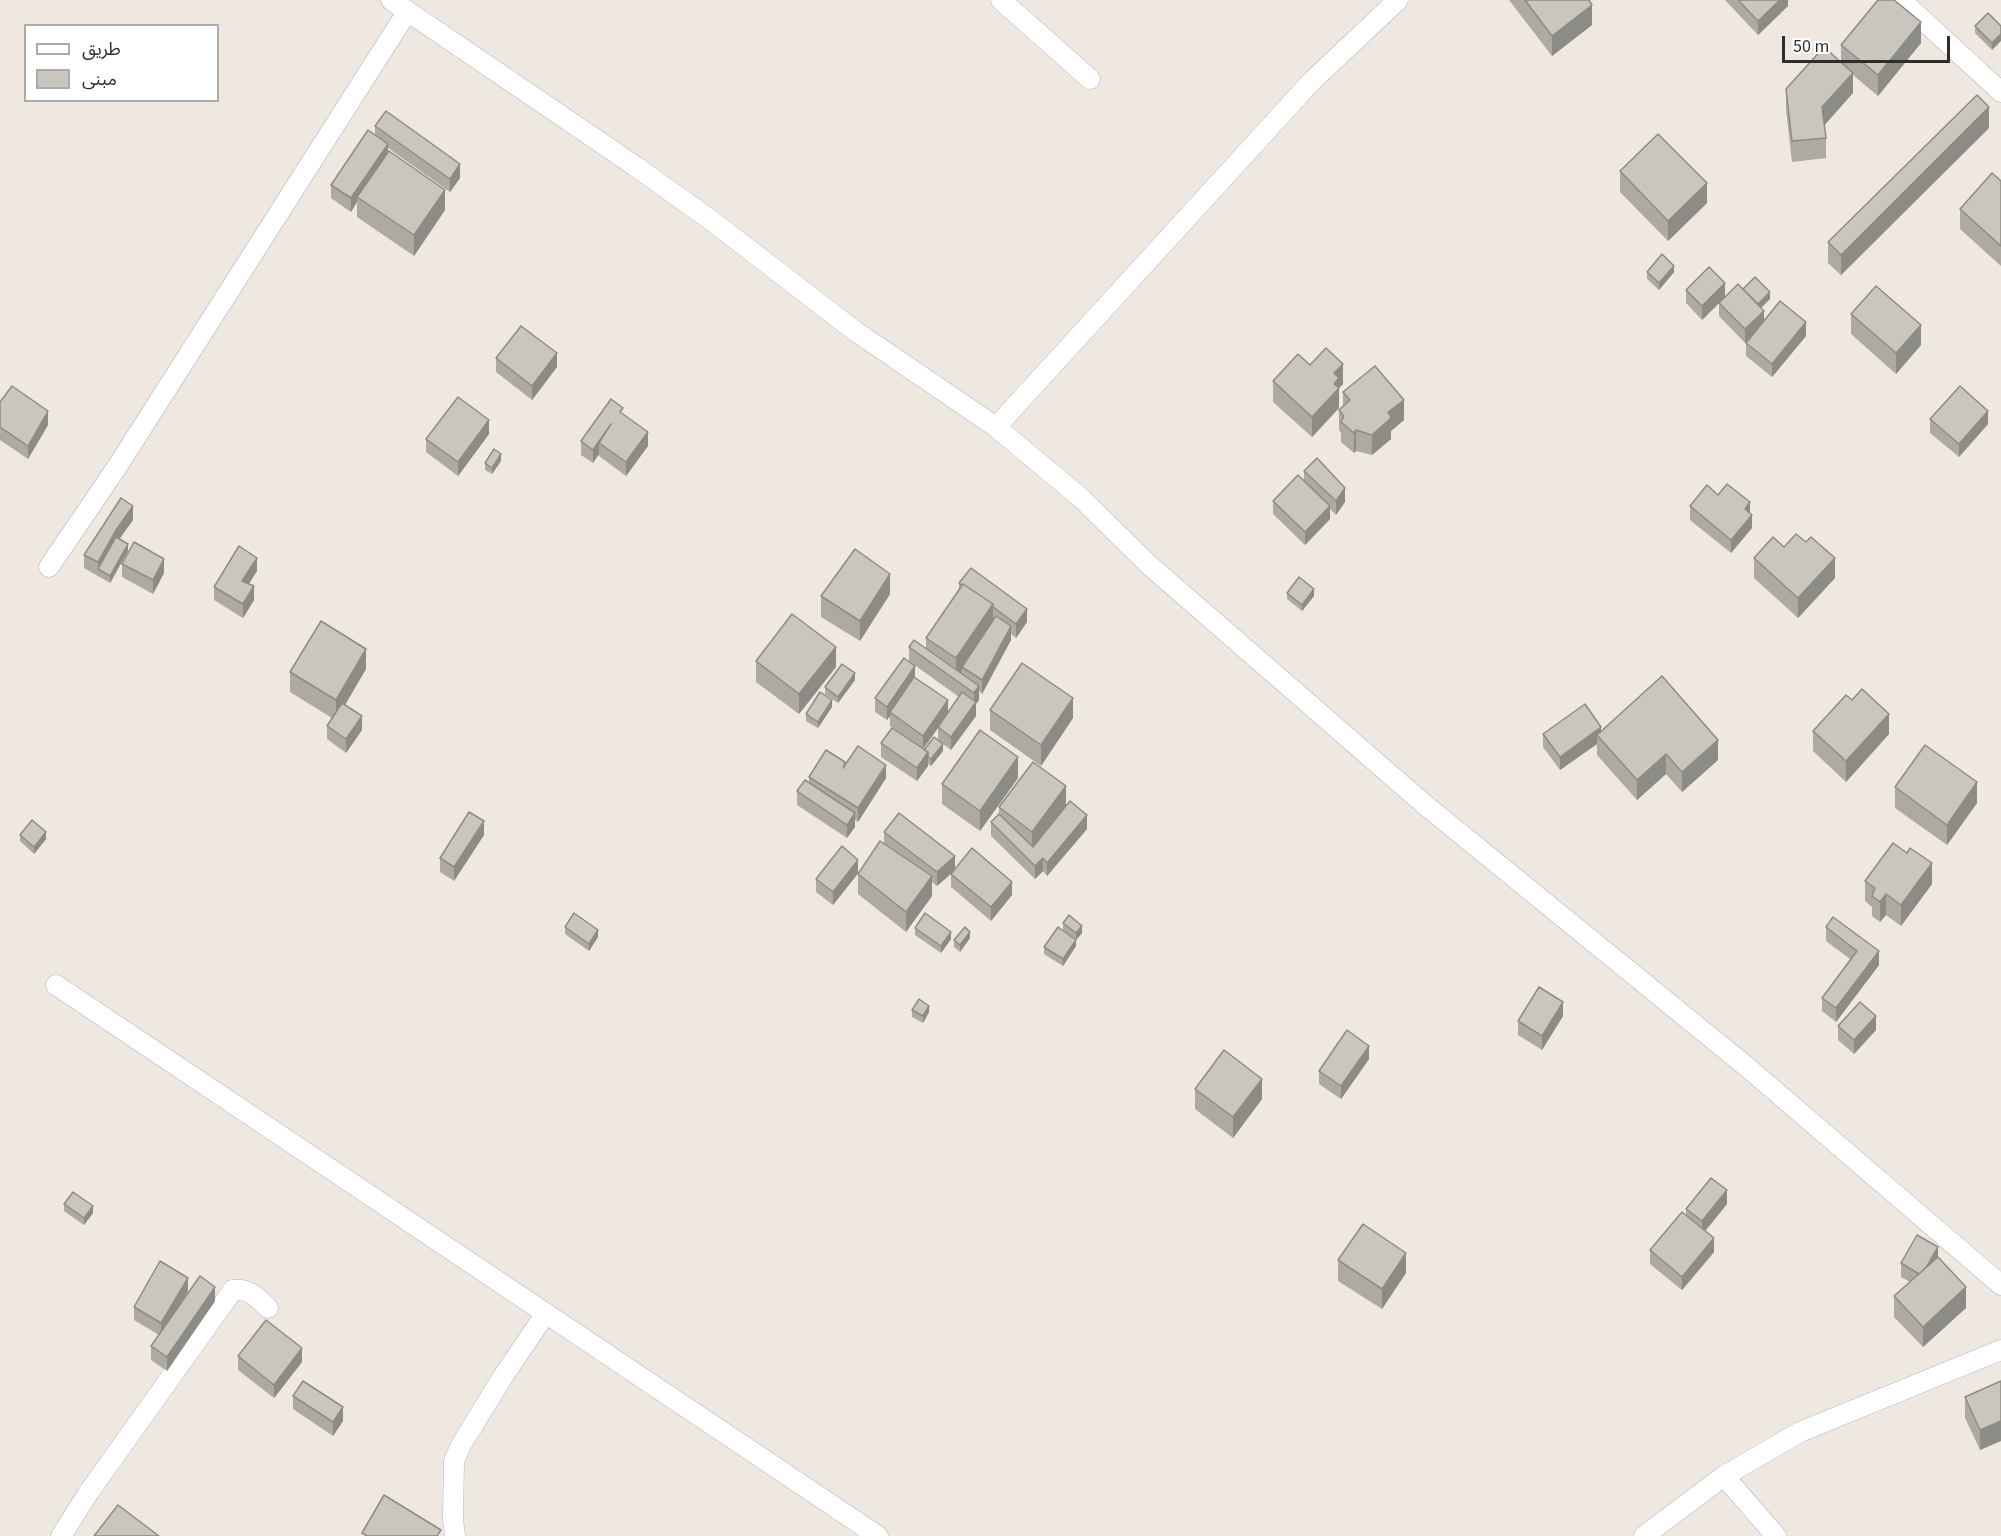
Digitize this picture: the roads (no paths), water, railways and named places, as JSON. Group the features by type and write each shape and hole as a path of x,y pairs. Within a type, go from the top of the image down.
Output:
{"street":[{"path":"392,0 635,166 712,221 855,331 996,427 1081,498 1157,572 1424,804 1738,1060 2001,1286"},
{"path":"1001,0 1090,79"},
{"path":"996,427 1311,82 1398,0"},
{"path":"1901,0 2001,92"},
{"path":"48,567 117,467 407,12"},
{"path":"56,986 878,1536"},
{"path":"61,1536 89,1492 233,1290 243,1289 253,1294 268,1308"},
{"path":"455,1536 454,1461 457,1453 502,1378 546,1313"},
{"path":"1644,1536 1724,1476 1800,1432 2001,1350"},
{"path":"1724,1476 1776,1536"}]}
